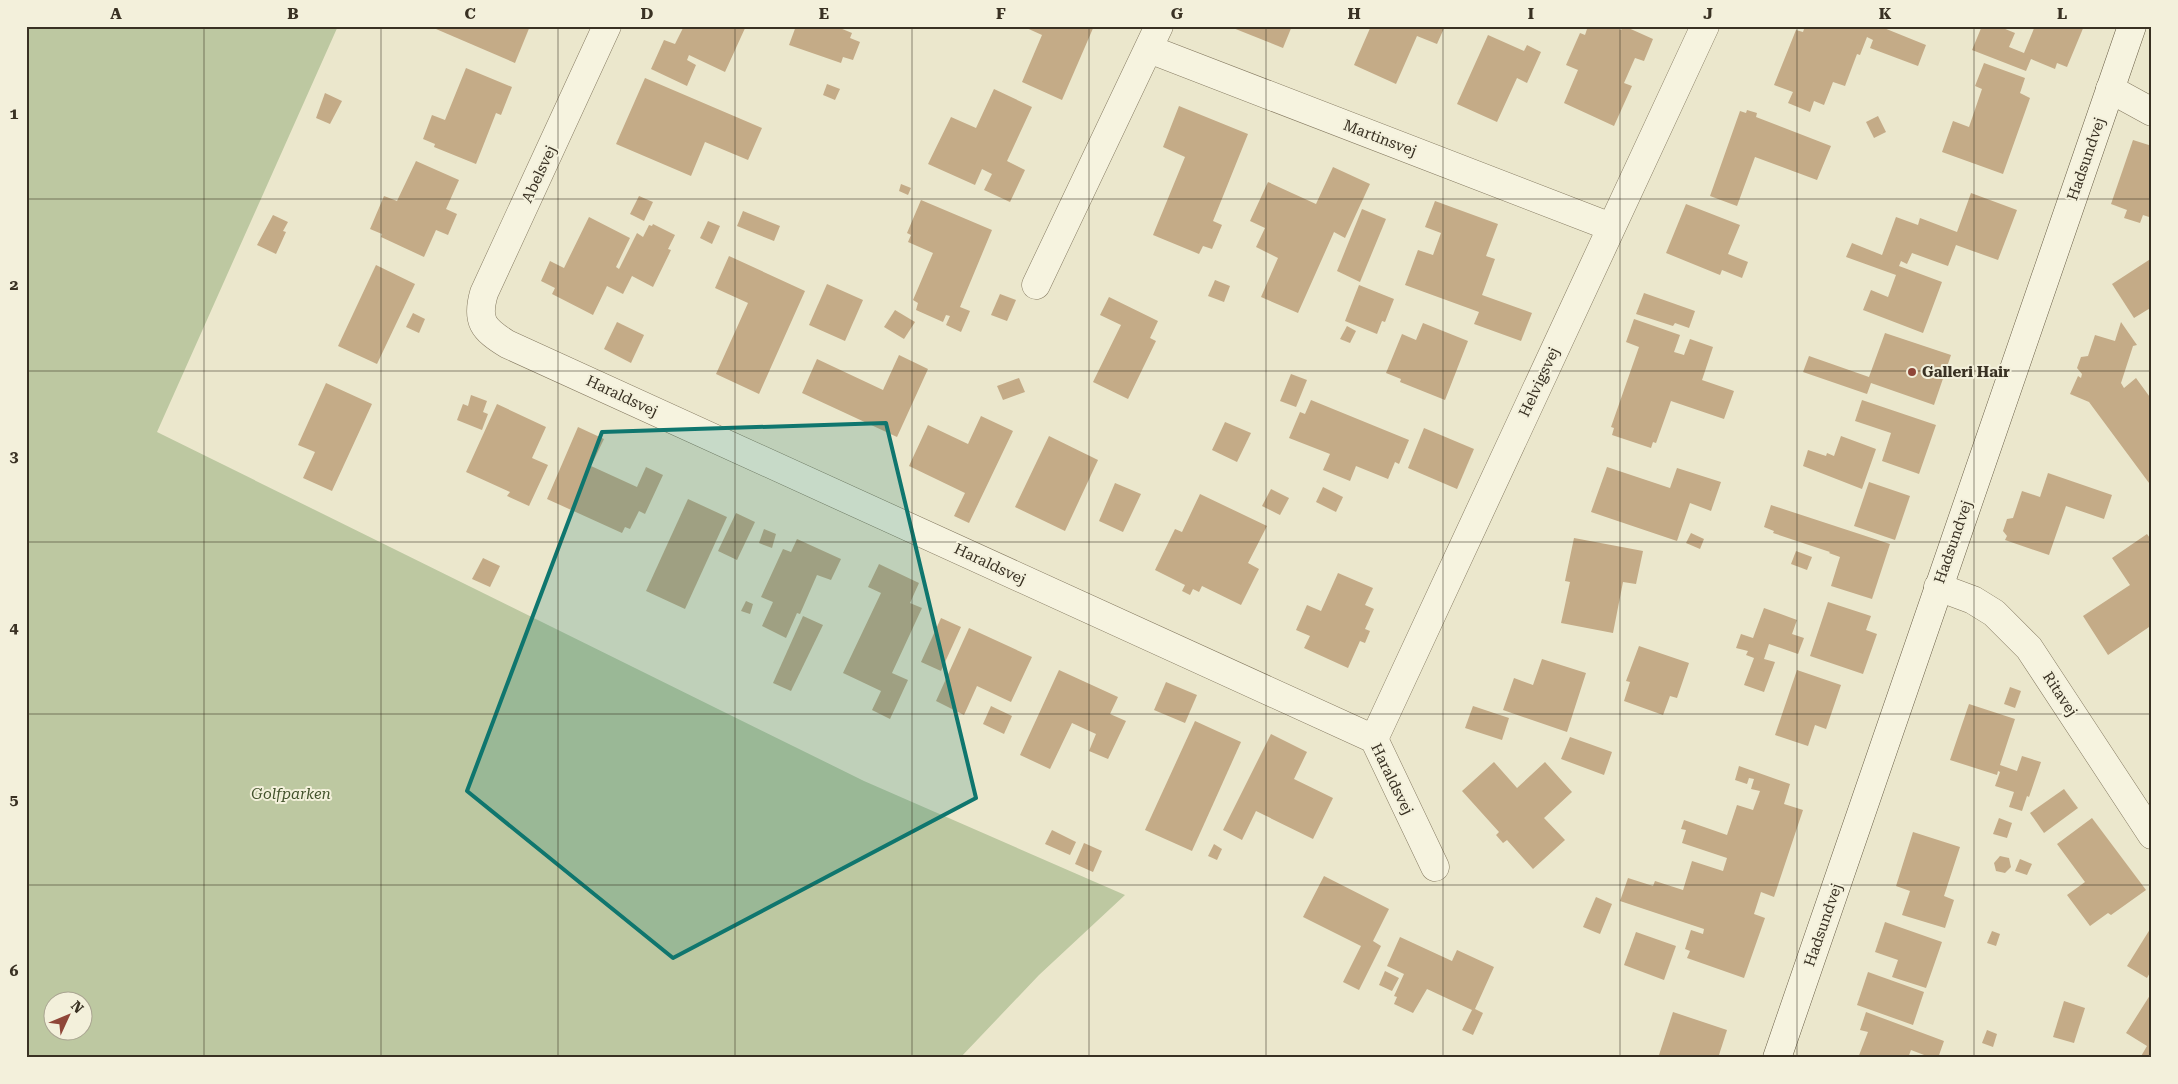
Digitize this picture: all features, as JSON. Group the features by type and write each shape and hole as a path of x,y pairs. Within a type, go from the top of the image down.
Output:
{"street":[{"name":"Abelsvej","path":"483,324 480,308 484,293 608,26"},
{"name":"Helvigsvej","path":"1374,739 1705,26"},
{"name":"Hadsundvej","path":"1778,1058 2132,26"},
{"name":"Martinsvej","path":"1036,285 1154,38 1611,226"},
{"path":"2110,89 2152,112"},
{"name":"Haraldsvej","path":"483,324 492,334 507,344 1374,739 1435,866"},
{"name":"Ritavej","path":"1938,587 1973,600 1994,613 2029,648 2152,835"}],"highlighted area":[{"path":"886,423 976,798 673,958 467,791 602,432"}],"green space":[{"name":"Golfparken","path":"26,26 338,26 157,432 864,781 1125,895 1039,975 960,1058 26,1058"}],"building":[{"path":"429,26 530,26 515,63"},
{"path":"684,26 746,26 725,72 689,55 687,60 696,65 687,86 651,69 664,40 675,44"},
{"path":"796,26 835,26 852,33 850,38 860,42 853,60 843,57 841,63 789,45"},
{"path":"1022,26 1094,26 1062,100 1022,82 1042,35"},
{"path":"1228,26 1292,26 1283,48"},
{"path":"1371,26 1445,26 1437,44 1417,36 1396,84 1354,65"},
{"path":"1588,26 1612,26 1621,30 1624,26 1653,39 1644,61 1635,58 1624,83 1632,86 1614,126 1564,103 1578,70 1566,65 1580,33 1585,35"},
{"path":"1805,26 1879,26 1926,45 1918,66 1870,48 1873,40 1867,37 1860,55 1857,54 1845,86 1833,82 1824,105 1814,101 1810,112 1788,103 1793,92 1774,85 1796,30 1803,32"},
{"path":"1982,26 1998,26 2015,33 2009,47 2024,53 2035,26 2084,26 2067,67 2057,63 2055,69 2031,59 2026,71 1972,50"},
{"path":"1488,35 1524,51 1527,45 1541,52 1527,83 1517,78 1497,122 1457,104"},
{"path":"1984,63 2025,78 2020,93 2030,98 2003,174 1942,152 1953,121 1969,127 1982,89 1975,86"},
{"path":"466,68 512,87 501,115 496,113 476,164 434,147 435,144 423,139 432,115 445,120"},
{"path":"645,78 762,128 748,160 705,142 691,176 616,144"},
{"path":"827,84 840,89 835,100 823,95"},
{"path":"994,89 1032,107 1007,161 1025,170 1010,202 984,190 992,174 982,169 975,185 928,164 951,117 976,128"},
{"path":"325,93 342,101 330,124 316,118"},
{"path":"1179,106 1248,134 1213,221 1222,225 1212,249 1203,246 1199,254 1153,235 1185,157 1163,147"},
{"path":"1747,110 1757,113 1756,117 1831,146 1817,180 1755,157 1737,206 1710,196 1740,111 1746,113"},
{"path":"1878,116 1886,132 1874,138 1866,122"},
{"path":"2133,140 2152,146 2152,218 2143,215 2140,223 2124,218 2127,210 2111,204"},
{"path":"416,161 459,180 446,209 457,214 448,235 436,230 424,257 381,237 382,234 370,229 384,196 397,201"},
{"path":"1333,167 1370,184 1345,238 1334,232 1298,313 1261,297 1278,258 1256,247 1265,228 1250,221 1268,182 1316,204"},
{"path":"901,184 911,188 908,195 899,191"},
{"path":"1971,193 2017,210 1998,260 1956,245 1948,266 1912,253 1907,264 1901,261 1899,266 1942,282 1923,333 1863,310 1871,290 1888,297 1896,275 1846,257 1852,243 1882,255 1896,217 1918,225 1920,218 1957,232"},
{"path":"639,196 653,202 644,221 630,214"},
{"path":"921,200 992,230 960,307 970,311 961,332 946,325 950,316 946,315 943,322 916,310 918,303 913,300 933,253 908,242 911,235 907,233"},
{"path":"1435,201 1498,224 1486,256 1495,259 1482,295 1532,313 1521,341 1474,324 1479,312 1405,285 1418,250 1433,255 1441,233 1425,227"},
{"path":"1686,204 1740,225 1728,254 1748,262 1742,278 1722,270 1720,275 1666,253"},
{"path":"1362,209 1386,219 1360,282 1337,271"},
{"path":"743,211 780,226 774,241 737,226"},
{"path":"273,215 288,222 283,231 286,232 276,254 257,245"},
{"path":"589,217 630,238 616,267 619,269 637,233 643,237 649,225 652,226 653,224 675,235 668,249 671,250 653,287 632,276 623,294 607,286 593,315 552,294 555,288 541,281 550,261 564,268"},
{"path":"708,221 720,226 712,244 700,238"},
{"path":"729,256 805,291 759,394 716,374 748,303 715,288"},
{"path":"2152,258 2152,307 2134,318 2112,284"},
{"path":"376,265 415,284 377,364 338,346"},
{"path":"1215,280 1230,286 1224,302 1208,296"},
{"path":"827,284 863,300 845,341 809,325"},
{"path":"1359,285 1394,299 1385,322 1382,321 1377,334 1345,321"},
{"path":"1644,293 1695,311 1689,328 1675,323 1673,326 1636,314"},
{"path":"1000,294 1016,300 1007,321 991,315"},
{"path":"1109,297 1158,321 1150,338 1156,341 1128,399 1093,382 1121,325 1100,315"},
{"path":"895,310 915,322 904,339 884,327"},
{"path":"413,313 425,319 419,333 406,327"},
{"path":"1634,319 1680,335 1674,352 1684,355 1690,339 1713,347 1702,380 1734,391 1724,419 1671,401 1656,443 1653,442 1651,448 1612,435 1614,428 1611,427 1639,347 1626,342"},
{"path":"617,322 644,335 631,363 604,349"},
{"path":"2121,322 2137,345 2133,346 2121,383 2124,388 2136,378 2152,400 2152,487 2089,402 2070,394 2078,376 2081,378 2082,374 2077,368 2081,357 2088,356 2095,335 2115,341"},
{"path":"1423,323 1468,341 1445,400 1400,382 1401,379 1386,373 1402,334 1416,340"},
{"path":"1347,326 1356,331 1350,343 1340,339"},
{"path":"1885,333 1951,355 1934,405 1871,383 1867,394 1803,372 1809,356 1869,377"},
{"path":"899,355 928,369 897,437 802,393 817,359 883,390"},
{"path":"1291,374 1307,380 1296,407 1280,401"},
{"path":"1019,378 1025,392 1003,400 997,386"},
{"path":"326,383 372,404 332,491 303,478 315,452 298,445"},
{"path":"471,395 487,401 483,412 488,414 482,430 457,420 463,404 468,406"},
{"path":"1311,400 1409,440 1399,464 1395,462 1388,479 1356,466 1350,481 1323,470 1330,454 1289,438 1300,412 1305,414"},
{"path":"1862,400 1936,425 1919,474 1882,461 1891,433 1855,421"},
{"path":"497,404 546,427 532,458 548,465 529,506 507,496 510,492 466,472"},
{"path":"981,416 1013,431 969,523 954,516 965,493 909,466 928,425 968,444"},
{"path":"1225,422 1251,433 1237,462 1212,450"},
{"path":"578,427 604,439 591,466 637,487 646,467 663,475 645,514 639,511 630,529 625,527 622,533 547,499"},
{"path":"1424,428 1474,449 1457,489 1408,468"},
{"path":"1049,436 1098,460 1065,531 1015,507"},
{"path":"1841,436 1876,449 1862,489 1803,466 1808,450 1826,456 1827,453 1834,456"},
{"path":"1607,467 1670,488 1677,468 1721,482 1711,511 1690,503 1677,541 1591,512"},
{"path":"2048,473 2112,495 2104,519 2066,506 2049,555 2005,540 2007,536 2003,531 2007,519 2013,518 2022,491 2040,497"},
{"path":"1869,482 1910,496 1895,540 1854,526"},
{"path":"1115,483 1141,494 1123,532 1099,521"},
{"path":"1323,487 1343,497 1336,512 1316,502"},
{"path":"1271,489 1289,498 1280,515 1262,506"},
{"path":"1200,494 1267,526 1248,563 1259,569 1241,605 1202,586 1199,592 1193,589 1190,595 1182,591 1185,585 1155,570 1175,529 1182,532"},
{"path":"688,499 727,517 685,609 646,591"},
{"path":"1771,505 1890,544 1872,599 1831,586 1840,557 1773,533 1774,531 1764,527"},
{"path":"736,513 755,522 737,560 718,551"},
{"path":"764,529 776,534 772,548 759,543"},
{"path":"1691,533 1704,539 1700,549 1686,543"},
{"path":"2147,534 2152,541 2152,625 2108,655 2083,616 2130,585 2112,558"},
{"path":"1574,538 1643,551 1636,584 1623,582 1613,633 1561,623 1570,582 1565,581"},
{"path":"797,539 841,559 831,580 817,575 800,614 797,613 786,638 762,626 773,602 761,597 783,549 791,552"},
{"path":"1796,551 1812,557 1807,570 1791,564"},
{"path":"483,558 500,566 490,587 472,579"},
{"path":"879,564 919,583 910,603 922,608 892,673 908,680 890,719 872,710 881,691 843,673 881,593 868,587"},
{"path":"1338,573 1373,588 1365,605 1374,609 1365,629 1370,631 1365,643 1360,641 1348,668 1304,648 1310,636 1296,630 1307,605 1321,611"},
{"path":"746,601 753,604 750,614 741,611"},
{"path":"1828,602 1871,616 1866,630 1877,634 1863,674 1810,656"},
{"path":"1764,608 1797,620 1792,634 1804,638 1798,654 1769,644 1764,659 1775,662 1764,692 1744,685 1754,658 1746,655 1748,651 1736,648 1741,634 1753,638"},
{"path":"803,616 823,625 791,691 773,683"},
{"path":"941,618 961,627 941,671 921,662"},
{"path":"969,628 1032,657 1011,702 977,686 964,715 936,701"},
{"path":"1639,646 1689,663 1677,698 1670,696 1663,715 1624,701 1630,682 1626,681"},
{"path":"1542,659 1586,673 1567,732 1503,710 1514,678 1533,685"},
{"path":"1059,670 1118,697 1110,714 1126,721 1108,759 1089,751 1096,734 1072,723 1050,769 1020,755"},
{"path":"1797,670 1841,685 1826,729 1815,725 1808,746 1775,735"},
{"path":"1166,682 1197,695 1185,723 1154,710"},
{"path":"2010,687 2021,691 2015,708 2004,704"},
{"path":"1969,704 2015,719 2000,765 2017,771 2022,756 2041,762 2022,811 2009,807 2014,792 1995,786 2000,772 1998,771 1997,775 1950,760"},
{"path":"991,706 1012,716 1004,734 983,724"},
{"path":"1473,706 1509,718 1502,740 1465,728"},
{"path":"1195,721 1241,742 1192,851 1145,830"},
{"path":"1271,734 1307,752 1294,779 1333,798 1313,839 1256,811 1242,840 1223,830"},
{"path":"1570,737 1612,752 1604,775 1561,759"},
{"path":"1494,762 1517,788 1545,762 1572,792 1544,818 1565,840 1533,869 1507,840 1503,843 1496,835 1499,832 1462,791"},
{"path":"1739,766 1790,784 1784,804 1803,810 1774,897 1761,892 1754,914 1765,918 1744,978 1687,958 1690,951 1685,949 1691,930 1703,934 1704,929 1620,901 1628,878 1653,886 1655,881 1683,890 1692,861 1723,871 1727,858 1682,843 1686,830 1681,829 1684,820 1727,835 1737,805 1753,810 1760,791 1751,789 1754,779 1749,778 1747,784 1735,780"},
{"path":"2064,789 2078,808 2044,833 2030,813"},
{"path":"1999,818 2012,823 2007,838 1993,834"},
{"path":"2092,818 2146,890 2111,915 2108,913 2090,926 2067,895 2085,882 2057,844"},
{"path":"1052,830 1076,842 1070,855 1045,844"},
{"path":"1913,832 1960,847 1944,896 1954,900 1945,928 1902,915 1910,891 1896,886"},
{"path":"1084,843 1102,851 1093,872 1075,864"},
{"path":"1214,844 1222,849 1217,860 1208,856"},
{"path":"2000,856 2009,858 2011,867 2005,873 1996,871 1994,863"},
{"path":"2020,859 2032,864 2027,875 2015,871"},
{"path":"1324,876 1389,909 1373,941 1381,946 1359,990 1343,982 1361,946 1303,917"},
{"path":"1596,897 1612,904 1600,934 1583,927"},
{"path":"1885,922 1942,942 1926,988 1892,977 1898,960 1875,952"},
{"path":"2152,926 2152,969 2147,978 2127,966"},
{"path":"1992,931 2000,934 1996,946 1987,943"},
{"path":"1636,932 1676,946 1664,980 1624,965"},
{"path":"1400,937 1452,961 1457,950 1494,967 1475,1009 1483,1013 1473,1035 1462,1030 1472,1010 1427,989 1413,1013 1394,1004 1397,997 1394,996 1404,974 1387,966"},
{"path":"1385,971 1399,978 1392,991 1379,985"},
{"path":"1868,972 1924,992 1913,1025 1857,1005"},
{"path":"2152,992 2152,1058 2140,1058 2147,1046 2126,1033"},
{"path":"2064,1001 2085,1008 2074,1043 2053,1037"},
{"path":"1673,1012 1727,1030 1718,1058 1658,1058"},
{"path":"1866,1012 1944,1041 1938,1058 1932,1058 1911,1050 1908,1058 1858,1058 1868,1032 1860,1030"},
{"path":"1987,1030 1997,1034 1993,1047 1982,1043"}],"place":[{"name":"Galleri Hair","path":"1912,372"}]}
